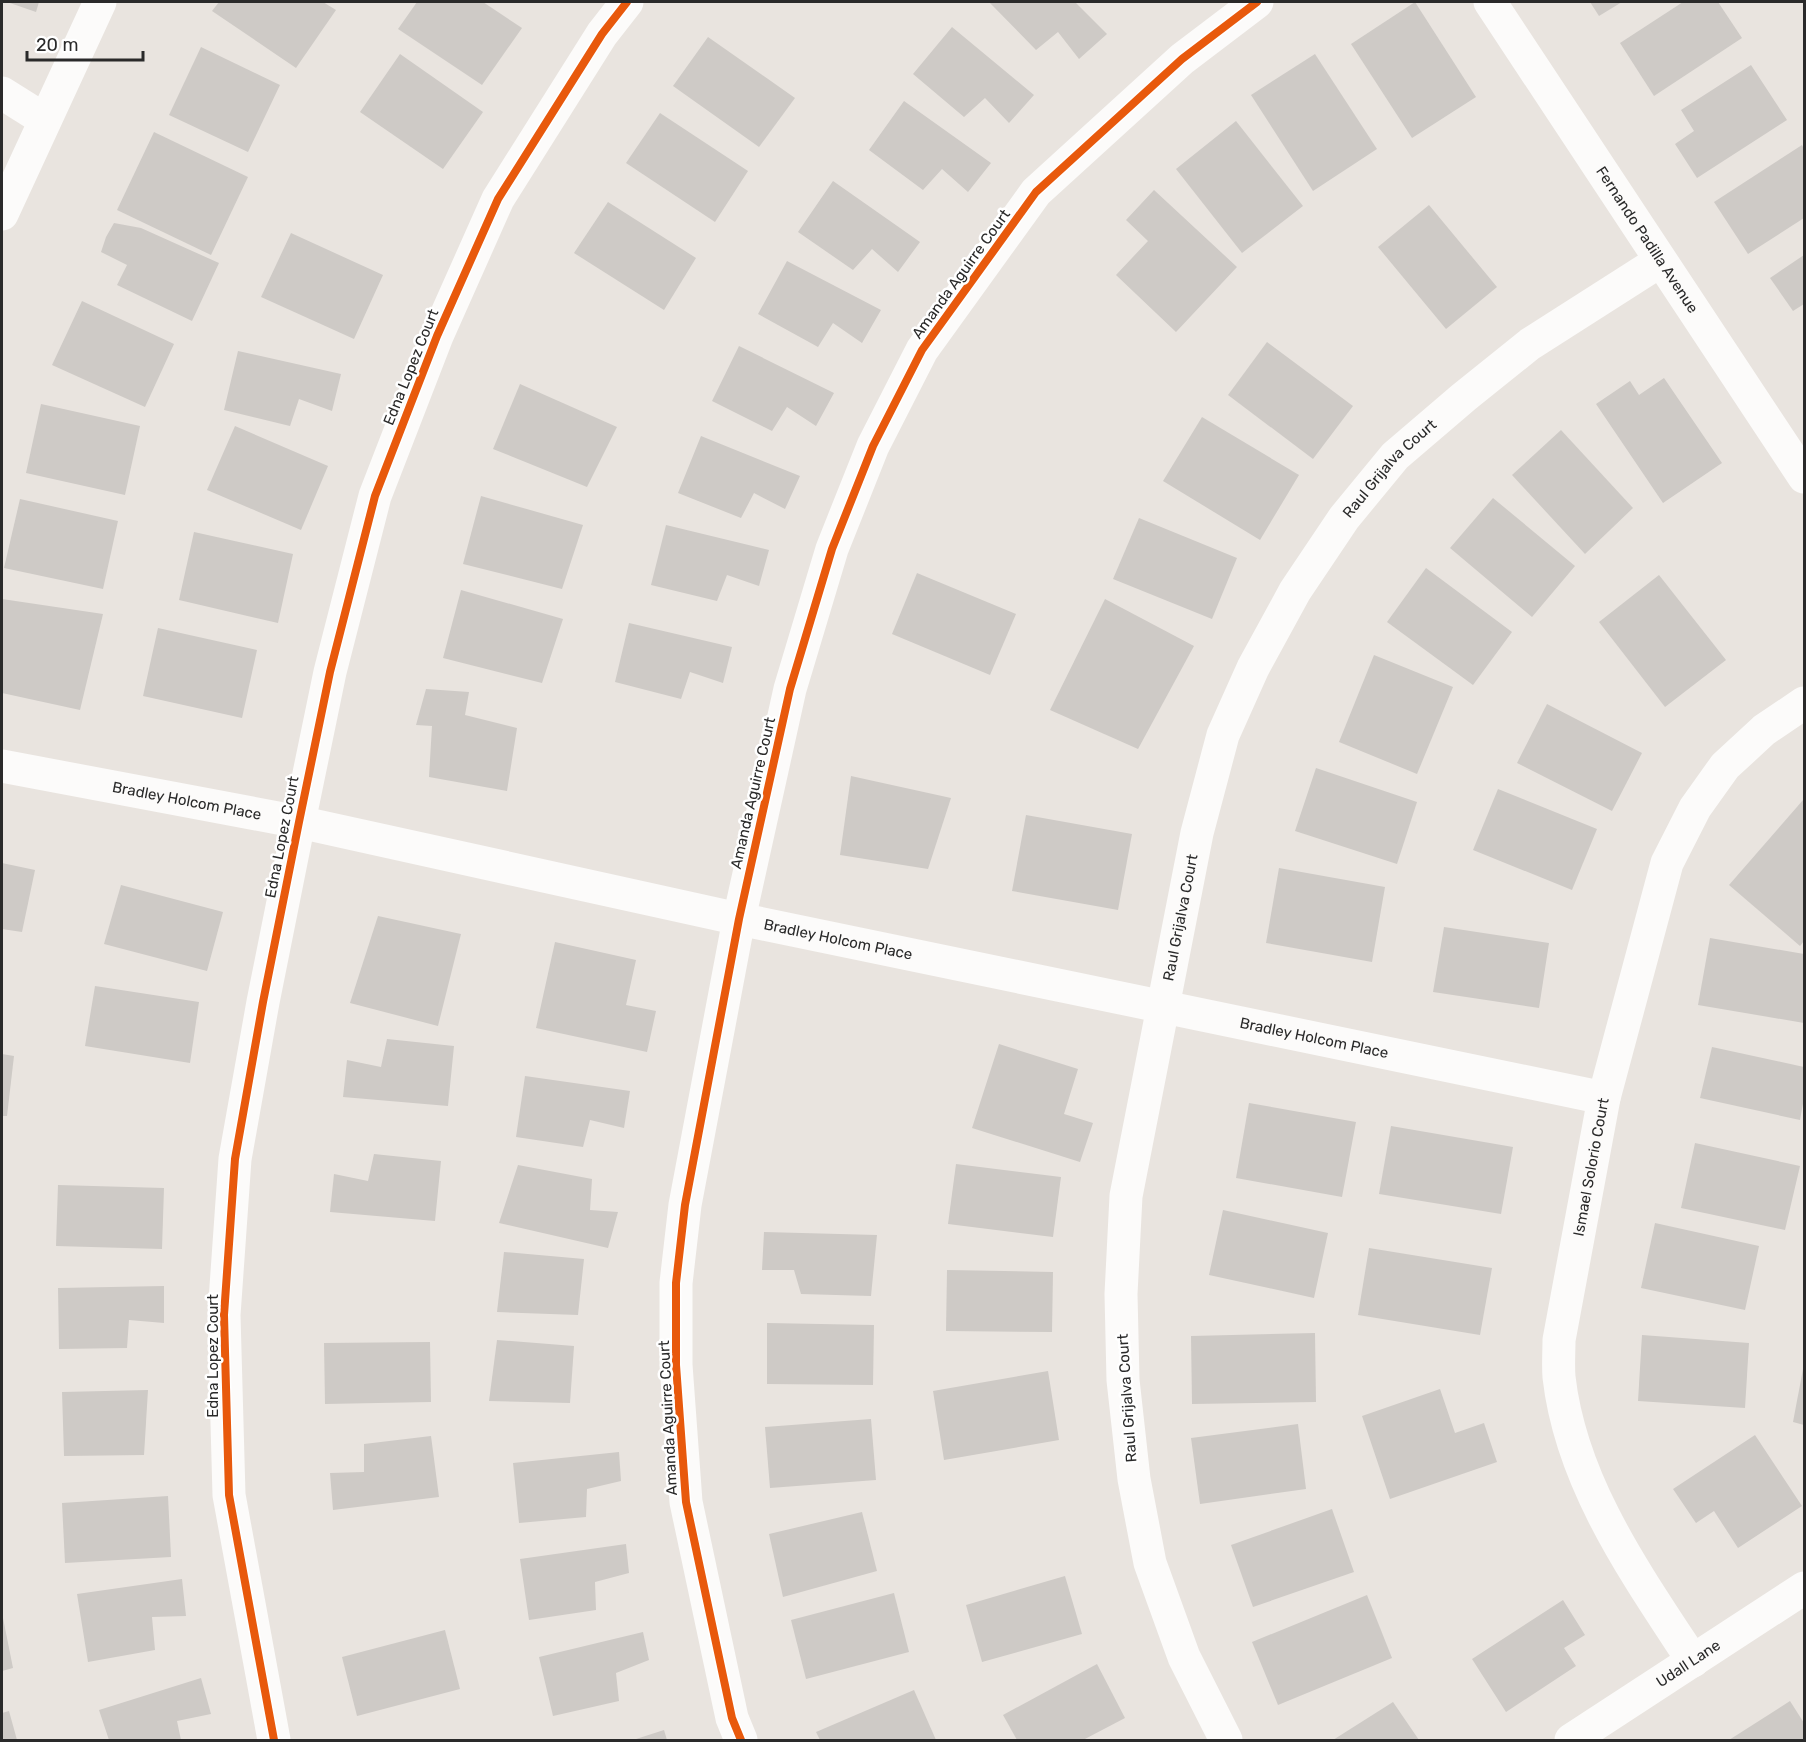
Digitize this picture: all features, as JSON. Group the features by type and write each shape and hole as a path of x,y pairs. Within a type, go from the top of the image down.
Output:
{"street":[{"path":"2,214 100,2"},
{"name":"Edna Lopez Court","path":"274,1740 229,1495 224,1315 235,1159 298,822 330,672 375,496 437,336 498,199 602,34 627,2"},
{"name":"Amanda Aguirre Court","path":"741,1740 732,1718 686,1502 676,1365 676,1283 685,1205 739,919 790,689 832,549 873,446 922,350 1036,192 1182,59 1257,2"},
{"name":"Fernando Padilla Avenue","path":"1490,2 1804,477"},
{"path":"2,93 45,120"},
{"name":"Raul Grijalva Court","path":"1226,1740 1184,1657 1150,1563 1134,1479 1123,1380 1121,1294 1126,1196 1197,833 1223,735 1253,668 1295,591 1344,518 1395,456 1530,344 1660,261"},
{"name":"Ismael Solorio Court","path":"1694,1661 1629,1562 1594,1497 1571,1438 1559,1377 1559,1340 1604,1098 1667,863 1695,808 1725,766 1764,730 1804,703"},
{"name":"Bradley Holcom Place","path":"2,766 298,822 739,919 1604,1098"},
{"name":"Udall Lane","path":"1570,1740 1804,1588"}],"building":[{"path":"7,2 39,2 36,12"},
{"path":"219,2 323,2 336,10 296,68 212,11"},
{"path":"417,2 483,2 522,28 482,85 398,29"},
{"path":"989,2 1075,2 1107,34 1079,59 1058,32 1036,50"},
{"path":"1415,2 1476,97 1412,138 1351,44"},
{"path":"1590,2 1622,2 1599,16"},
{"path":"1683,2 1718,2 1742,38 1654,96 1620,43"},
{"path":"952,27 1034,95 1009,123 985,98 964,117 913,74"},
{"path":"708,37 795,98 759,147 673,86"},
{"path":"201,47 280,85 248,152 169,115"},
{"path":"400,54 483,112 443,169 360,112"},
{"path":"1315,54 1377,149 1313,191 1251,95"},
{"path":"1751,65 1787,120 1697,178 1675,144 1694,131 1681,110"},
{"path":"904,101 991,163 968,192 942,169 923,190 869,150"},
{"path":"660,113 748,171 715,222 626,163"},
{"path":"1236,121 1303,206 1242,253 1176,169"},
{"path":"154,132 248,177 211,255 117,210"},
{"path":"1802,145 1804,149 1804,218 1748,254 1714,202"},
{"path":"833,181 920,242 898,272 872,249 853,270 798,232"},
{"path":"1154,190 1237,267 1176,332 1116,275 1148,241 1126,220"},
{"path":"608,202 696,258 664,310 574,253"},
{"path":"1429,205 1497,287 1446,329 1378,247"},
{"path":"114,223 141,228 219,263 192,321 117,285 127,265 101,252"},
{"path":"291,233 383,275 354,339 261,297"},
{"path":"1804,255 1804,304 1793,311 1770,278"},
{"path":"787,261 881,310 862,343 833,323 818,347 758,314"},
{"path":"82,301 174,344 145,407 52,365"},
{"path":"1267,342 1353,406 1313,459 1228,395"},
{"path":"739,346 834,393 816,426 787,407 772,431 712,401"},
{"path":"238,351 341,374 332,411 299,399 290,426 224,410"},
{"path":"1664,378 1722,463 1663,503 1596,404 1630,381 1639,395"},
{"path":"520,384 617,427 587,487 493,449"},
{"path":"41,404 140,426 125,495 26,473"},
{"path":"1202,417 1299,475 1260,540 1163,481"},
{"path":"235,426 328,466 301,530 207,490"},
{"path":"1561,430 1633,508 1585,554 1512,475"},
{"path":"701,436 800,476 785,509 754,493 741,518 678,493"},
{"path":"481,496 583,525 562,589 463,564"},
{"path":"1493,498 1575,566 1532,617 1450,548"},
{"path":"20,499 118,521 103,589 4,568"},
{"path":"1139,518 1237,558 1212,619 1113,579"},
{"path":"666,525 769,550 759,586 727,575 717,601 651,585"},
{"path":"194,532 293,554 278,623 179,600"},
{"path":"1426,568 1512,632 1473,685 1387,622"},
{"path":"917,573 1016,614 990,675 892,634"},
{"path":"1659,575 1726,660 1665,707 1599,622"},
{"path":"461,590 563,619 542,683 443,658"},
{"path":"2,599 103,614 80,710 2,693"},
{"path":"1105,599 1194,646 1138,749 1050,710"},
{"path":"629,623 732,647 723,683 690,672 681,699 615,682"},
{"path":"158,628 257,650 242,718 143,696"},
{"path":"1374,655 1453,687 1417,774 1339,742"},
{"path":"426,689 469,692 465,715 517,728 507,791 429,777 432,726 416,725"},
{"path":"1547,704 1642,753 1612,811 1517,763"},
{"path":"1316,768 1417,802 1397,864 1295,831"},
{"path":"851,776 951,798 928,869 840,855"},
{"path":"1498,789 1597,829 1572,890 1473,850"},
{"path":"1803,800 1804,941 1800,946 1729,885"},
{"path":"1026,815 1132,834 1118,910 1012,891"},
{"path":"2,863 35,870 22,932 2,929"},
{"path":"1279,868 1385,887 1372,962 1266,943"},
{"path":"121,885 223,912 207,971 104,944"},
{"path":"378,916 461,934 438,1026 350,1003"},
{"path":"1444,927 1549,943 1539,1008 1433,992"},
{"path":"1710,938 1804,954 1804,1023 1698,1005"},
{"path":"555,942 636,960 626,1005 656,1011 647,1052 536,1028"},
{"path":"95,986 199,1002 190,1063 85,1046"},
{"path":"387,1039 454,1046 448,1106 343,1097 347,1060 381,1067"},
{"path":"999,1044 1078,1069 1064,1114 1093,1123 1080,1162 972,1128"},
{"path":"1712,1047 1804,1067 1804,1098 1800,1120 1700,1098"},
{"path":"2,1054 14,1056 7,1116 2,1116"},
{"path":"525,1076 630,1091 624,1128 590,1120 583,1147 516,1137"},
{"path":"1249,1103 1356,1122 1342,1197 1236,1178"},
{"path":"1391,1126 1513,1147 1501,1214 1379,1194"},
{"path":"1695,1143 1800,1166 1785,1230 1681,1208"},
{"path":"374,1154 441,1161 435,1221 330,1212 334,1174 368,1181"},
{"path":"956,1164 1061,1177 1053,1237 948,1224"},
{"path":"518,1165 592,1179 590,1210 618,1212 608,1248 499,1223"},
{"path":"58,1185 164,1188 162,1249 56,1246"},
{"path":"1223,1210 1328,1233 1314,1298 1209,1275"},
{"path":"1655,1223 1759,1246 1745,1310 1641,1288"},
{"path":"764,1232 877,1235 871,1296 801,1294 794,1270 762,1270"},
{"path":"1369,1248 1492,1268 1480,1335 1358,1315"},
{"path":"504,1252 584,1259 578,1315 497,1312"},
{"path":"947,1270 1053,1272 1052,1332 946,1331"},
{"path":"164,1286 164,1323 129,1320 127,1348 59,1349 58,1288"},
{"path":"767,1323 874,1325 873,1385 767,1384"},
{"path":"1315,1333 1316,1402 1192,1404 1191,1336"},
{"path":"1642,1335 1749,1343 1745,1408 1638,1401"},
{"path":"497,1340 574,1346 570,1403 489,1401"},
{"path":"430,1342 431,1402 325,1404 324,1343"},
{"path":"1804,1369 1804,1425 1793,1422"},
{"path":"1048,1371 1059,1440 944,1460 933,1391"},
{"path":"1440,1389 1455,1433 1484,1423 1497,1462 1390,1499 1362,1416"},
{"path":"148,1390 144,1455 64,1456 62,1392"},
{"path":"871,1419 876,1480 770,1488 765,1427"},
{"path":"1298,1424 1306,1489 1200,1504 1191,1438"},
{"path":"1755,1435 1802,1506 1738,1548 1714,1511 1696,1523 1673,1489"},
{"path":"431,1436 439,1497 333,1510 330,1473 364,1472 364,1444"},
{"path":"619,1452 621,1481 587,1489 586,1517 519,1523 513,1463"},
{"path":"168,1496 171,1557 65,1563 62,1503"},
{"path":"1332,1509 1354,1572 1253,1607 1231,1545"},
{"path":"862,1512 877,1571 783,1597 769,1534"},
{"path":"626,1544 629,1573 595,1582 596,1610 529,1620 520,1559"},
{"path":"1065,1576 1082,1634 982,1662 966,1605"},
{"path":"182,1579 186,1616 152,1617 155,1650 88,1662 77,1594"},
{"path":"894,1593 909,1652 806,1679 791,1620"},
{"path":"1367,1595 1392,1658 1278,1705 1252,1642"},
{"path":"1563,1600 1585,1635 1564,1648 1576,1666 1506,1712 1472,1659"},
{"path":"2,1613 13,1668 2,1671"},
{"path":"445,1630 460,1689 357,1716 342,1657"},
{"path":"643,1632 649,1660 616,1673 619,1701 553,1716 539,1657"},
{"path":"1097,1664 1125,1718 1083,1740 1017,1740 1003,1715"},
{"path":"201,1678 211,1714 177,1721 181,1740 109,1740 99,1710"},
{"path":"914,1690 936,1740 820,1740 816,1732"},
{"path":"1790,1701 1804,1723 1804,1740 1729,1740"},
{"path":"1393,1702 1419,1740 1333,1740"},
{"path":"9,1711 17,1740 2,1740 2,1713"},
{"path":"664,1730 667,1740 633,1740"}],"cycle path":[{"path":"274,1740 229,1495 224,1315 235,1159 299,822 330,672 375,496 437,336 498,199 602,34 627,2"},
{"path":"741,1740 732,1718 686,1502 676,1365 676,1283 685,1205 739,919 790,689 832,549 873,446 922,350 1036,192 1182,59 1257,2"}]}
